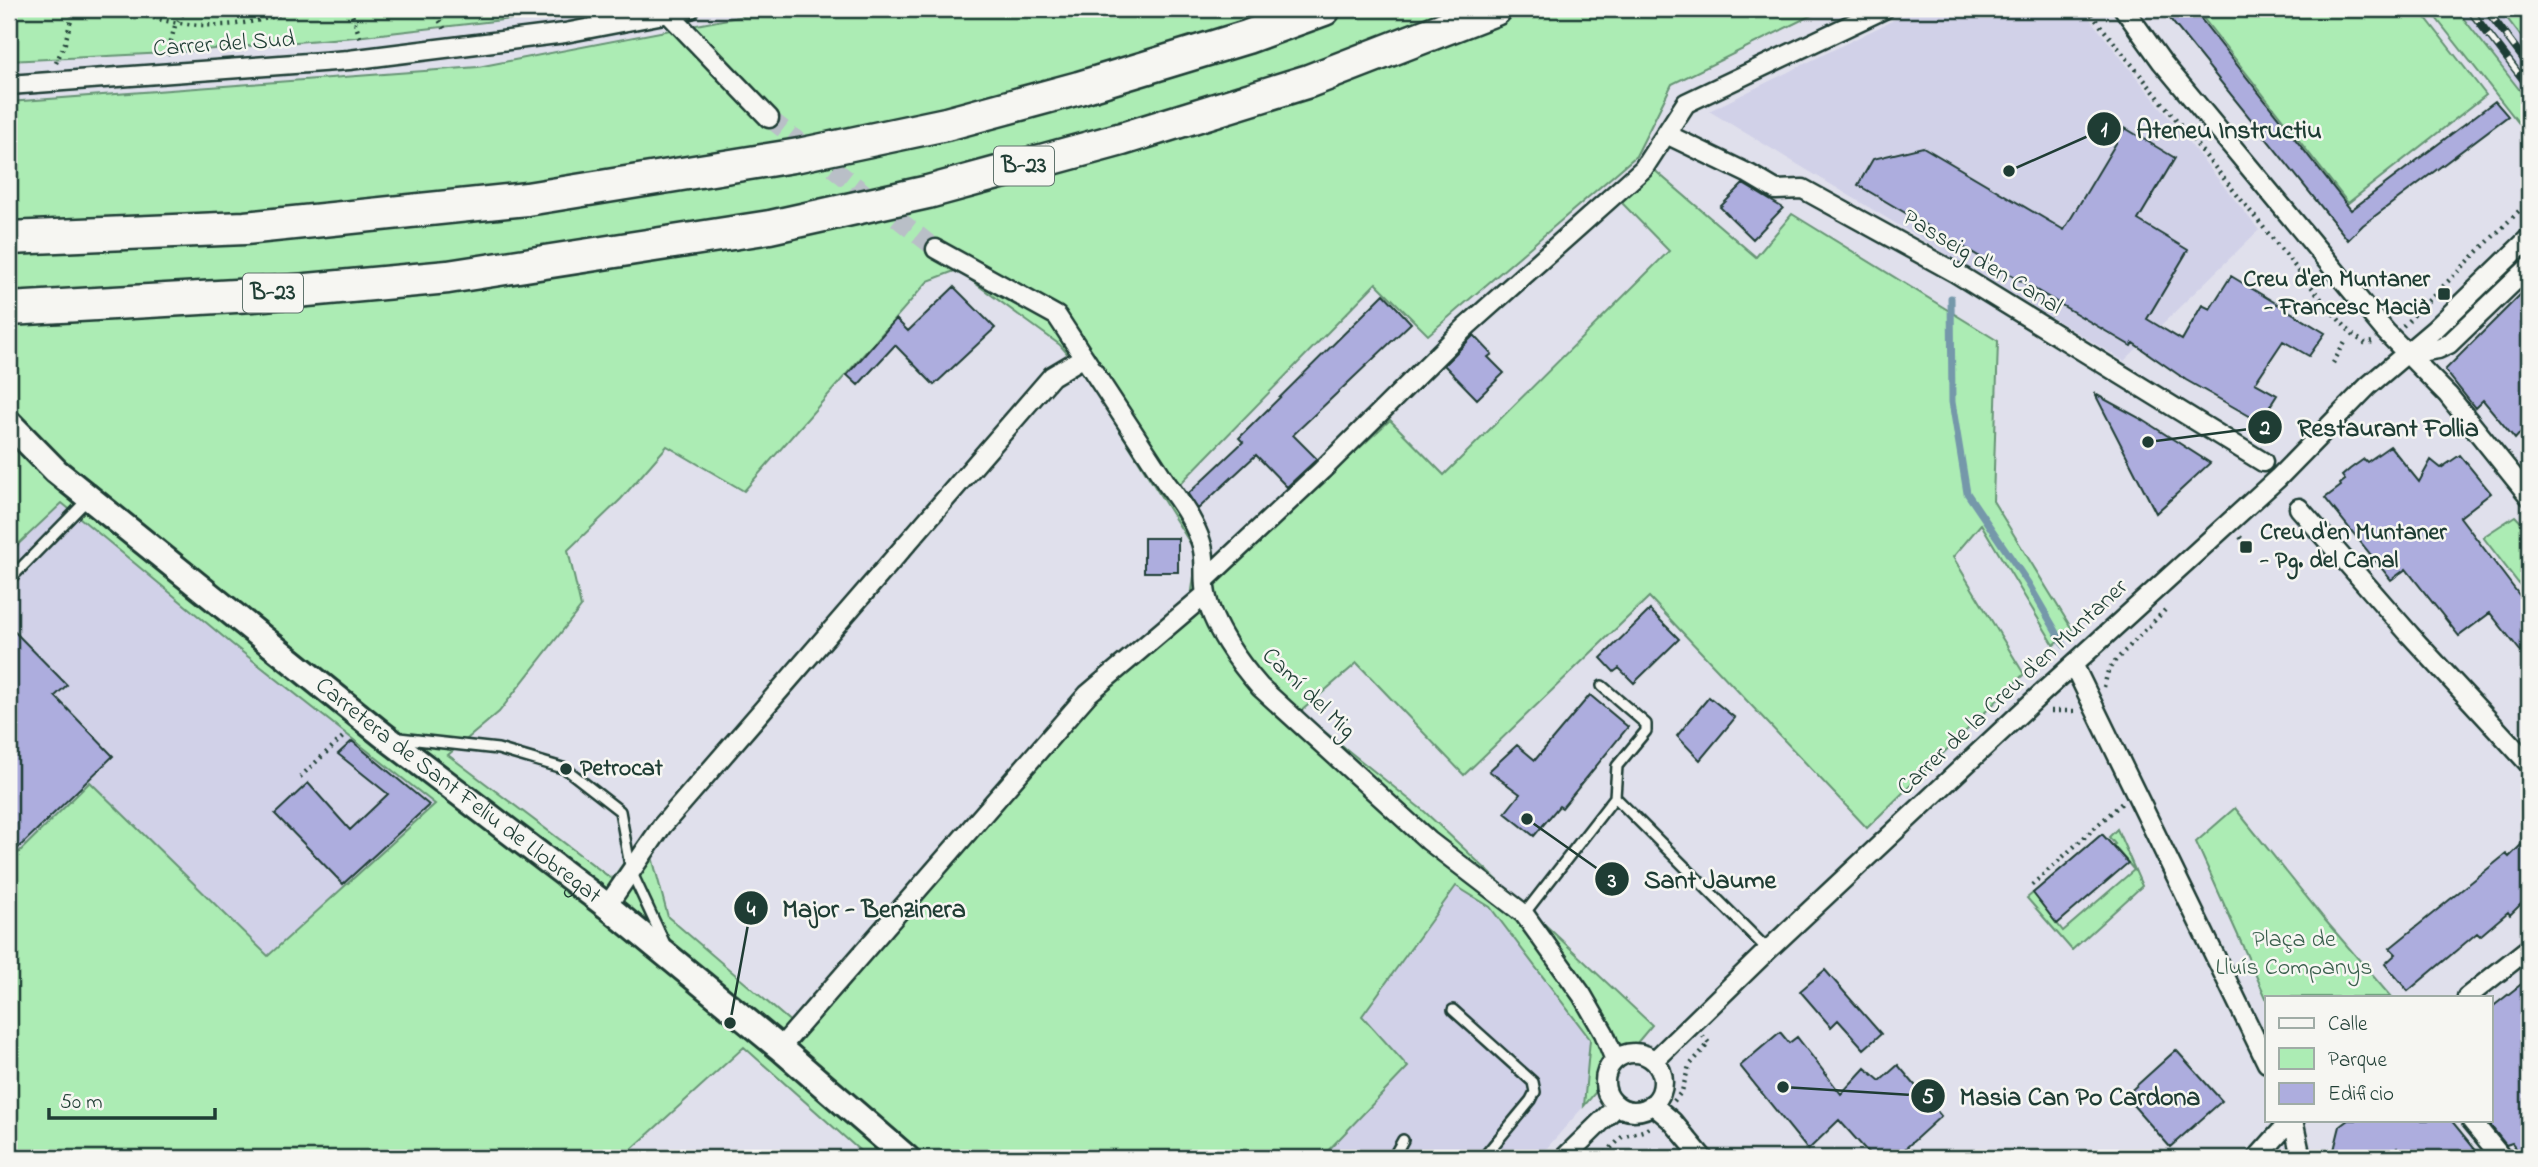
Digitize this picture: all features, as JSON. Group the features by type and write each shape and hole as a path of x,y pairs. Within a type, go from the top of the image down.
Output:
{"highway":[{"name":"B-23","path":"9,238 245,228 527,199 799,155 946,124 1079,88 1247,37 1324,9"},
{"name":"B-23","path":"9,309 253,295 448,277 770,226 928,192 1122,139 1309,80 1495,9"}],"street":[{"path":"596,27 599,9"},
{"name":"Carrer del Sud","path":"9,85 365,58 500,43 596,27 663,11 690,9"},
{"path":"780,1048 1088,694 1205,587 1466,326 1643,169 1686,103 1884,9"},
{"path":"2124,9 2162,62 2395,329 2408,354 2448,395 2529,496"},
{"path":"663,11 769,118"},
{"name":"Passeig d'en Canal","path":"1666,134 1776,190 1803,189 1955,273 2263,462"},
{"name":"Carrer de la Creu d'en Muntaner","path":"1654,1061 1768,950 2278,478 2368,386 2408,354 2529,238"},
{"name":"Camí del Mig","path":"936,248 1057,316 1181,502 1203,549 1205,587 1212,613 1241,666 1429,841 1524,914 1582,995 1604,1033 1615,1060"},
{"name":"Carrer de la Creu d'en Muntaner","path":"2408,354 2438,349 2449,344 2529,267"},
{"path":"607,906 671,815 1052,376 1084,357"},
{"name":"Carretera de Sant Feliu de Llobregat","path":"9,423 56,471 383,735 607,906 780,1048 907,1158"},
{"path":"2299,508 2529,764"},
{"path":"2074,666 2265,1059"},
{"path":"2468,996 2529,948"},
{"path":"1639,1053 1654,1061 1663,1080 1660,1094 1652,1104 1641,1110 1617,1106 1606,1092 1609,1067 1626,1054 1639,1053"},
{"path":"1652,1104 1672,1121 1703,1158"},
{"path":"1564,1158 1617,1106"},
{"path":"2256,1158 2290,1122"},
{"path":"2292,1122 2301,1158"},
{"path":"2473,1122 2502,1158"}],"lane":[{"path":"9,580 89,498"},
{"path":"1524,914 1615,797 1617,766 1646,732 1646,724 1602,685"},
{"path":"383,735 429,743 498,749 566,769 620,811 631,871 672,960"},
{"path":"1615,797 1768,950"},
{"path":"1453,1010 1533,1082 1535,1092 1531,1100 1483,1158"},
{"path":"1393,1158 1403,1140"}],"path":[{"path":"56,82 56,59 65,43 74,9"},
{"path":"119,9 198,26 255,22 295,9"},
{"path":"167,74 167,53 177,23 186,9"},
{"path":"255,9 255,22"},
{"path":"350,9 365,58"},
{"path":"2087,9 2331,312 2353,335 2367,344 2395,329 2529,201"},
{"path":"2333,363 2347,339"},
{"path":"2240,537 2248,545"},
{"name":"Carrer de la Creu d'en Muntaner","path":"2103,688 2114,662 2175,601"},
{"path":"300,777 362,718"},
{"path":"2032,885 2136,791"}],"shaded area":[{"path":"1916,9 2082,9 2259,230 2124,361 1709,111"},
{"path":"2456,9 2500,9 2529,47 2529,102"},
{"path":"62,503 232,644 435,804 268,956 90,782 9,862 9,553"},
{"path":"1456,886 1490,907 1591,1040 1584,1106 1538,1158 1321,1158 1408,1067 1362,1016"}],"green space":[{"path":"9,9 550,9 547,15 355,37 167,53 9,61"},
{"path":"780,9 1824,9 1672,84 1636,156 1428,335 1376,283 1179,485 1223,573 1390,420 1444,475 1669,251 1621,202 1652,168 1756,257 1792,214 1998,341 1993,501 2072,629 2054,645 1981,524 1953,557 2024,674 1867,828 1649,597 1464,775 1357,663 1300,712 1425,812 1652,1025 1584,1106 1590,1039 1490,907 1456,886 1362,1016 1408,1067 1321,1158 868,1158 744,1047 622,1158 9,1158 9,862 90,782 268,956 435,804 232,644 62,503 9,553 9,102 478,67","holes":["957,270 1060,345 1083,372 1197,554 1191,598 1091,684 793,1024 668,917 651,853 638,843 612,879 448,755 499,712 581,607 568,550 621,499 667,446 744,491 928,281"]},
{"path":"2196,9 2419,9 2486,95 2348,203"},
{"path":"2429,9 2456,9 2529,102 2529,136"},
{"path":"2500,9 2515,9 2529,30 2529,47"},
{"path":"2515,516 2529,531 2529,597 2483,537"},
{"name":"Plaça de Lluís Companys","path":"2235,808 2390,996 2265,996 2196,842"},
{"path":"2117,829 2142,886 2072,950 2027,898 2033,893 2063,931 2134,870 2109,837"}],"building":[{"path":"2162,9 2193,9 2351,210 2495,101 2508,116 2363,225 2348,240"},
{"path":"2125,128 2175,158 2138,220 2188,250 2147,319 2182,340 2202,305 2210,309 2231,276 2325,333 2309,356 2283,341 2255,383 2277,395 2260,422 2186,380 2133,343 2131,346 1858,185 1873,159 1923,147 2064,230"},
{"path":"1743,184 1783,208 1753,239 1720,207"},
{"path":"2529,286 2529,423 2515,439 2483,400 2475,408 2445,370"},
{"path":"954,287 995,328 934,385 895,345 858,385 847,375 896,319 908,331"},
{"path":"1384,294 1411,323 1293,435 1317,459 1287,487 1256,455 1198,509 1188,494 1243,442 1239,438"},
{"path":"1474,335 1492,354 1488,357 1504,373 1477,399 1444,365"},
{"path":"2095,394 2143,420 2210,463 2156,513"},
{"path":"2390,446 2419,482 2431,460 2441,468 2460,455 2491,493 2460,517 2529,608 2529,662 2490,613 2459,636 2406,569 2391,580 2325,498 2341,486 2345,480 2342,476 2350,469 2364,459 2367,462"},
{"path":"1144,538 1178,538 1178,572 1144,572"},
{"path":"1650,610 1679,639 1634,683 1619,668 1614,672 1601,658"},
{"path":"9,626 67,685 55,696 113,756 9,857"},
{"path":"1590,695 1628,727 1562,808 1559,806 1534,836 1505,813 1520,794 1489,771 1517,745 1535,760"},
{"path":"1709,697 1735,718 1700,760 1677,736"},
{"path":"352,741 429,805 343,884 275,814 308,783 350,830 388,794 338,754"},
{"path":"2102,834 2128,863 2057,924 2033,893"},
{"path":"2529,837 2529,896 2510,915 2508,912 2480,936 2477,933 2408,991 2385,964 2396,954 2390,948 2506,854 2509,857"},
{"path":"1825,970 1881,1034 1864,1049 1838,1020 1831,1027 1800,991"},
{"path":"2529,978 2529,1158 2524,1158 2512,1143 2506,1145 2491,1126 2492,1007"},
{"path":"1780,1032 1789,1043 1797,1037 1841,1094 1865,1068 1880,1081 1898,1065 1941,1116 1895,1158 1873,1158 1839,1120 1808,1150 1740,1066"},
{"path":"2176,1050 2222,1101 2170,1147 2125,1096"},
{"path":"2345,1122 2453,1122 2482,1158 2405,1158 2397,1148 2384,1158 2332,1158 2340,1126"}],"waterway":[{"path":"1951,298 1952,402 1967,493 2028,583 2064,645"}],"tunnel":[{"path":"769,118 936,249"}],"railway":[{"path":"2469,9 2529,87"},
{"path":"2486,9 2529,66"}],"place":[{"name":"Ateneu Instructiu","path":"2009,171"},
{"name":"Creu d'en Muntaner - Francesc Macià","path":"2444,294"},
{"name":"Restaurant Follia","path":"2148,442"},
{"name":"Creu d'en Muntaner - Pg. del Canal","path":"2246,547"},
{"name":"Petrocat","path":"566,769"},
{"name":"Sant Jaume","path":"1527,819"},
{"name":"Major - Benzinera","path":"730,1023"},
{"name":"Masia Can Po Cardona","path":"1783,1087"}]}
